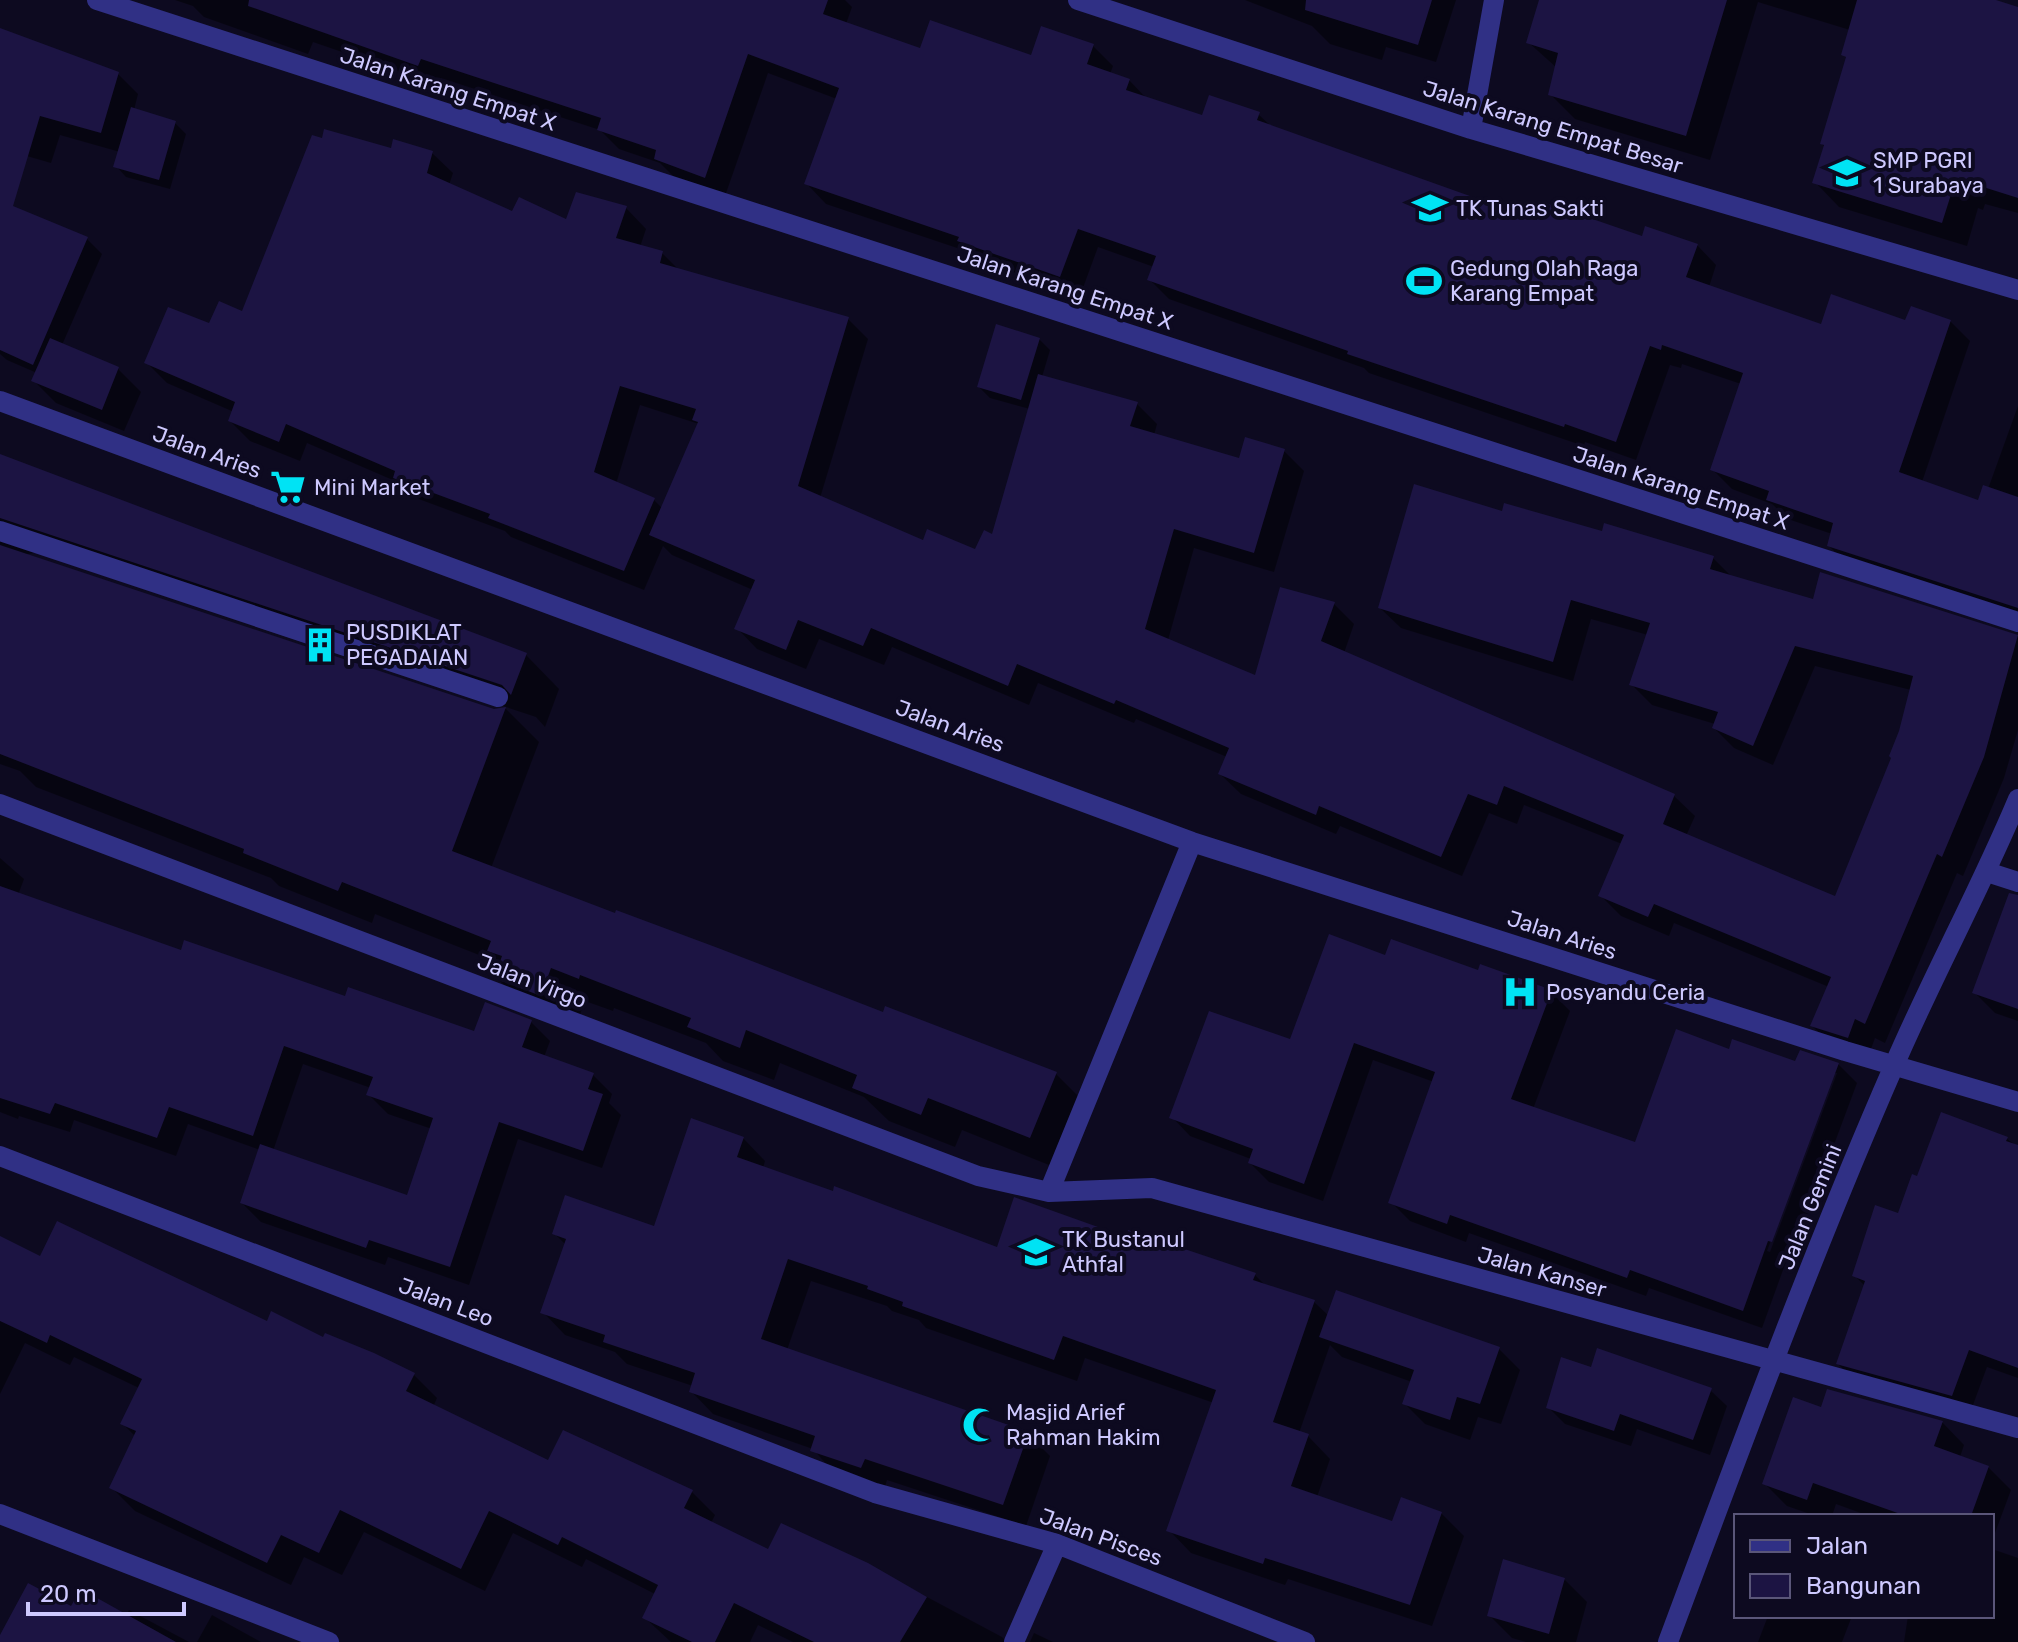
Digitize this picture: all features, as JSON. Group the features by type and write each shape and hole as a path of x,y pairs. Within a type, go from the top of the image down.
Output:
{"street":[{"name":"Jalan Karang Empat X","path":"97,0 2018,622"},
{"name":"Jalan Karang Empat Besar","path":"1078,0 1471,129 2018,290"},
{"path":"1471,129 1494,0"},
{"name":"Jalan Aries","path":"0,401 1192,842 1894,1066 2018,1102"},
{"path":"0,531 498,697"},
{"name":"Jalan Gemini","path":"1668,1642 1772,1361 1894,1066 1987,872 2018,799"},
{"name":"Jalan Virgo","path":"0,804 978,1176 1049,1192"},
{"path":"1049,1192 1192,842"},
{"path":"1987,872 2018,882"},
{"name":"Jalan Leo","path":"0,1156 875,1493"},
{"name":"Jalan Kanser","path":"1049,1192 1152,1188 2018,1428"},
{"name":"Jalan Pisces","path":"875,1493 1057,1544 1305,1642"},
{"path":"0,1514 329,1642"},
{"path":"1014,1642 1057,1544"}],"building":[{"path":"249,0 828,0 823,14 920,48 930,20 1031,55 1041,26 1094,44 1087,64 1130,79 1126,90 1202,115 1209,95 1260,112 1257,120 1537,220 1543,202 1642,236 1645,226 1698,244 1686,277 1821,324 1831,294 1905,320 1911,306 1951,320 1899,472 1978,500 1983,485 2018,497 2018,608 1827,546 1833,523 1766,500 1769,491 1710,470 1743,373 1662,345 1661,350 1650,346 1616,442 1347,354 1348,351 1147,280 1156,256 1078,229 1060,277 957,241 959,237 804,184 839,88 748,54 705,178 654,159 656,150 597,130 601,118 421,59 418,66 248,6"},
{"path":"1306,0 1432,0 1418,45 1305,10"},
{"path":"1539,0 1727,0 1686,136 1548,95 1558,53 1526,43"},
{"path":"1857,0 1996,0 2018,7 2018,198 1961,180 1959,186 1954,185 1942,223 1812,183 1824,145 1820,144 1846,57 1841,55"},
{"path":"0,28 119,72 101,133 40,116 13,206 88,237 33,365 0,350"},
{"path":"131,107 176,121 159,180 113,167"},
{"path":"324,129 391,148 393,139 433,151 427,173 512,211 519,197 566,219 576,192 627,206 616,238 663,251 660,263 849,317 798,486 923,540 927,529 975,549 984,530 992,534 1038,374 1138,402 1130,426 1239,458 1245,437 1285,449 1254,553 1174,529 1145,629 1255,675 1280,587 1335,602 1321,641 1675,794 1663,824 1835,896 1891,758 1889,756 1913,676 1795,646 1753,746 1712,728 1718,712 1629,685 1650,623 1571,600 1553,662 1378,608 1414,484 1502,511 1504,503 1602,531 1604,523 1714,556 1710,569 1813,599 1820,572 2018,635 1984,757 1942,857 1937,854 1865,1024 1855,1019 1848,1038 1810,1026 1831,977 1654,904 1648,917 1598,896 1624,835 1504,786 1497,805 1468,794 1441,857 1319,806 1316,815 1218,774 1229,748 1116,700 1114,704 1017,664 1008,686 871,628 863,646 798,620 786,650 734,629 755,580 649,535 698,422 692,420 696,409 620,386 594,472 655,498 624,571 488,518 490,514 393,478 395,471 286,424 279,442 228,421 235,402 144,363 168,307 209,323 219,301 242,311 312,135 322,138"},
{"path":"996,324 1040,338 1021,400 977,387"},
{"path":"50,338 119,367 102,410 31,381"},
{"path":"0,454 527,653 511,695 502,685 0,518"},
{"path":"0,545 494,709 506,707 452,851 883,1012 885,1006 1057,1072 1030,1138 928,1098 921,1115 852,1088 857,1075 746,1030 740,1048 687,1027 691,1018 580,975 579,979 551,968 541,996 494,978 502,956 487,951 491,941 342,882 338,891 243,853 244,849 0,754"},
{"path":"0,886 181,950 184,940 345,996 348,987 474,1031 485,1002 532,1020 522,1047 594,1073 588,1089 603,1094 583,1151 499,1122 450,1267 369,1240 366,1248 240,1203 260,1144 407,1195 433,1118 366,1095 373,1077 284,1046 253,1136 169,1107 157,1138 55,1103 50,1114 0,1098"},
{"path":"2009,893 2018,895 2018,1009 1972,993"},
{"path":"1329,934 1385,955 1391,939 1478,970 1480,964 1552,990 1511,1099 1635,1142 1676,1029 1729,1049 1732,1039 1795,1061 1800,1050 1839,1063 1743,1311 1630,1270 1627,1278 1450,1215 1447,1224 1388,1203 1435,1072 1354,1043 1304,1184 1248,1163 1253,1149 1169,1118 1209,1011 1290,1039"},
{"path":"1941,1112 2008,1137 2006,1141 2018,1145 2018,1368 1969,1350 1952,1396 1836,1364 1865,1281 1852,1276 1875,1205 1898,1213 1912,1174 1917,1176"},
{"path":"691,1118 744,1137 737,1157 833,1191 834,1186 997,1247 1014,1197 1126,1237 1128,1230 1256,1273 1253,1280 1315,1300 1273,1422 1309,1434 1291,1486 1392,1521 1401,1497 1442,1512 1410,1605 1265,1558 1263,1564 1166,1531 1216,1390 1063,1336 1054,1360 902,1306 903,1302 867,1289 868,1286 788,1259 761,1339 1029,1432 1003,1505 865,1459 861,1468 810,1451 815,1436 689,1392 695,1373 603,1342 605,1335 540,1313 566,1239 552,1234 565,1195 654,1226"},
{"path":"57,1221 267,1321 271,1311 323,1337 325,1333 374,1353 415,1373 406,1391 548,1460 563,1430 693,1490 684,1508 768,1549 781,1523 868,1563 927,1597 900,1642 814,1642 734,1603 715,1642 692,1642 642,1618 658,1585 562,1537 558,1545 489,1511 461,1569 340,1510 319,1553 281,1535 267,1563 109,1488 136,1431 120,1424 142,1379 50,1335 47,1343 0,1321 0,1236 40,1256"},
{"path":"1336,1290 1500,1347 1480,1404 1457,1397 1450,1420 1402,1404 1414,1370 1319,1337"},
{"path":"1597,1348 1712,1388 1693,1440 1620,1414 1614,1431 1546,1408 1561,1357 1591,1367"},
{"path":"1827,1389 1943,1421 1934,1446 1989,1466 1972,1514 1900,1514 1813,1483 1807,1500 1762,1484 1793,1397 1821,1407"},
{"path":"1503,1559 1565,1578 1549,1634 1487,1616"},
{"path":"28,1583 71,1606 81,1589 176,1642 0,1642 0,1635"}],"place":[{"name":"SMP PGRI 1 Surabaya","path":"1847,173"},
{"name":"TK Tunas Sakti","path":"1430,208"},
{"name":"Gedung Olah Raga Karang Empat","path":"1424,281"},
{"name":"Mini Market","path":"288,487"},
{"name":"PUSDIKLAT PEGADAIAN","path":"320,645"},
{"name":"Posyandu Ceria","path":"1520,992"},
{"name":"TK Bustanul Athfal","path":"1036,1252"},
{"name":"Masjid Arief Rahman Hakim","path":"980,1425"}]}
